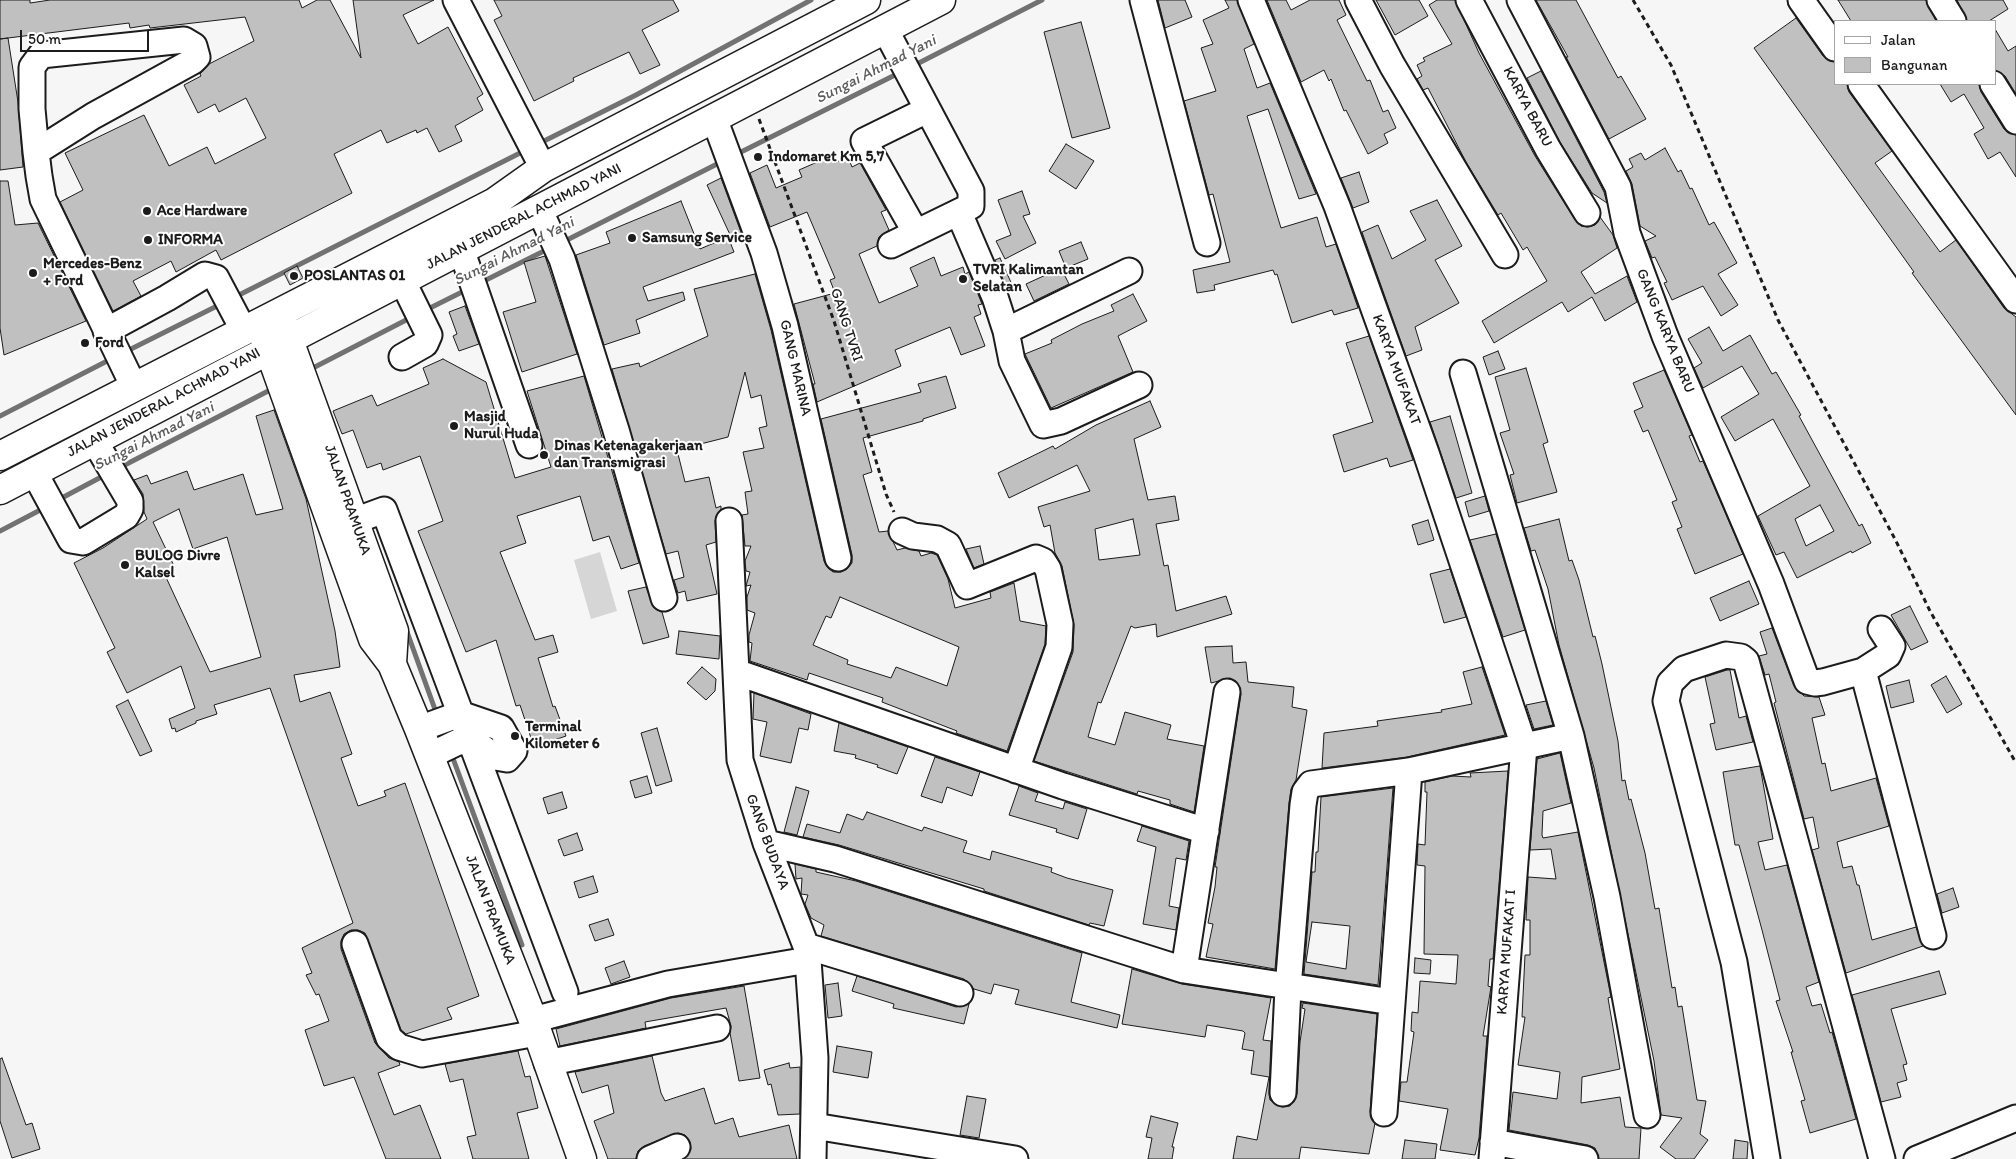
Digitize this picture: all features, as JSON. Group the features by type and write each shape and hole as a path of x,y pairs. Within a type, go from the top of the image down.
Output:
{"main road":[{"name":"JALAN JENDERAL ACHMAD YANI","path":"2,449 129,376 248,313 495,202 535,152 785,42 866,0"},
{"name":"JALAN JENDERAL ACHMAD YANI","path":"0,490 40,484 94,440 287,366 412,297 463,257 539,209 942,0"},
{"path":"815,26 832,57"},
{"path":"785,42 802,72"},
{"path":"248,313 287,366"},
{"name":"JALAN PRAMUKA","path":"287,366 362,518 394,631 392,664"},
{"name":"JALAN PRAMUKA","path":"287,366 373,639 440,722 450,746 535,1027 582,1159"}],"street":[{"path":"456,0 535,152"},
{"path":"1143,0 1207,243"},
{"name":"KARYA MUFAKAT","path":"1250,0 1340,216 1426,453 1524,746"},
{"path":"1358,0 1392,65 1505,255"},
{"name":"KARYA BARU","path":"1469,0 1548,149 1587,213"},
{"name":"GANG KARYA BARU","path":"1520,0 1618,187 1627,233 1665,336 1771,584 1806,681 1815,683 1863,671"},
{"path":"1801,0 1834,47"},
{"path":"1940,0 1953,20"},
{"path":"885,29 971,191 971,206 891,245"},
{"path":"36,152 93,116 193,62 197,57 194,46 184,40 41,55 35,61 30,78 36,152 43,199 129,376"},
{"path":"1862,85 2016,300"},
{"path":"1994,85 2016,120"},
{"path":"916,233 864,141 927,110"},
{"name":"GANG MARINA","path":"714,118 764,253 785,326 838,558"},
{"path":"539,209 562,259 616,430 664,598"},
{"path":"959,213 995,297 1006,331 1012,361 1043,425 1061,421 1139,385"},
{"path":"463,257 529,445"},
{"path":"1006,331 1129,271"},
{"path":"107,334 205,275 216,278 248,313"},
{"path":"402,357 425,344 429,330 412,297"},
{"path":"1463,373 1572,736 1607,897 1647,1115"},
{"path":"40,484 71,540 83,542 126,516 130,509 130,501 94,440"},
{"path":"362,518 384,510 440,722 564,992"},
{"name":"GANG BUDAYA","path":"729,521 740,760 766,842 807,953 815,1058 813,1159"},
{"path":"902,531 913,536 937,539 948,545 967,586 1036,558 1043,561 1048,569 1060,624 1059,647 1016,770"},
{"path":"1881,629 1889,639 1892,651 1863,671 1933,936"},
{"path":"1767,1159 1734,962 1666,701 1670,683 1684,669 1726,655 1741,657 1746,661 1882,1159"},
{"path":"736,672 1016,770 1206,831"},
{"path":"1184,970 1227,692"},
{"path":"440,722 501,728 514,751 507,759 450,746"},
{"path":"1283,1093 1288,988 1302,805 1311,784 1321,781 1409,771 1572,736"},
{"name":"KARYA MUFAKAT I","path":"1493,1151 1524,746"},
{"path":"1384,1113 1409,771"},
{"path":"766,842 835,859 1184,970 1288,988 1392,1002"},
{"path":"355,944 389,1038 399,1046 422,1054 535,1027 668,984 807,953 960,993"},
{"path":"547,1063 717,1028"},
{"path":"1917,1159 2016,1118"},
{"path":"814,1126 1015,1159"},
{"path":"650,1159 677,1147"},
{"path":"1493,1151 1585,1159"}],"path":[{"path":"1632,0 1671,65 1778,320 1896,541 1930,611 2016,763"},
{"name":"GANG TVRI","path":"762,128 834,321 886,494 902,531"}],"shaded area":[{"path":"600,552 617,611 591,619 574,560"}],"building":[{"path":"0,0 30,0 30,3 50,0 299,0 302,8 317,0 330,0 361,58 353,0 434,0 403,15 418,44 448,27 483,94 477,98 483,110 455,126 462,141 439,152 427,128 417,133 416,130 387,143 381,130 334,154 352,193 221,260 216,250 176,272 171,261 133,281 141,296 113,311 60,202 83,190 65,153 144,115 169,166 207,147 215,164 266,138 246,98 219,112 215,104 198,113 184,85 201,76 200,74 209,64 254,41 245,17 150,28 149,25 130,28 129,23 8,38 18,102 23,167 0,170"},
{"path":"494,0 673,0 679,11 642,30 660,65 640,74 629,52 573,78 574,81 534,101 494,20 502,16"},
{"path":"1158,0 1185,0 1192,17 1165,28"},
{"path":"1225,0 1237,0 1254,44 1244,49 1257,88 1270,83 1316,194 1299,199 1268,109 1247,116 1281,228 1317,217 1326,247 1336,244 1358,308 1334,315 1332,310 1292,323 1277,274 1275,275 1273,270 1214,285 1215,290 1197,293 1193,270 1230,262 1213,194 1209,195 1184,101 1216,91 1201,48 1213,44 1203,20 1229,8"},
{"path":"1267,0 1286,0 1291,10 1310,0 1339,0 1346,15 1337,20 1367,81 1370,80 1383,112 1388,110 1396,128 1384,134 1388,143 1368,154 1346,110 1344,111 1331,79 1329,81 1324,70 1301,82"},
{"path":"1376,0 1419,0 1428,16 1395,35"},
{"path":"1437,0 1455,0 1479,53 1535,156 1575,220 1581,226 1588,227 1595,225 1600,217 1613,235 1617,248 1581,272 1595,294 1627,276 1637,302 1605,321 1592,297 1568,312 1562,302 1494,343 1482,321 1547,281 1527,247 1523,250 1501,213 1498,215 1466,162 1428,88 1423,90 1417,79 1422,76 1417,65 1425,61 1423,58 1452,44 1429,5"},
{"path":"1536,0 1576,0 1618,78 1621,76 1646,119 1609,139 1566,57 1568,57"},
{"path":"1838,0 1926,0 1936,20 1850,20"},
{"path":"1957,0 2003,0 2008,9 1991,20 1967,20"},
{"path":"1796,18 1823,56 1834,62 1834,85 1847,85 1849,92 1892,151 1875,163 1940,252 1956,240 2004,308 2016,317 2016,415 1912,273 1914,272 1754,48"},
{"path":"1081,22 1110,128 1072,138 1044,32"},
{"path":"1996,31 2008,51 2016,46 2016,94 2005,76 1996,71"},
{"path":"1541,71 1604,192 1607,203 1592,193 1560,142 1527,78"},
{"path":"1941,85 1979,85 1981,92 2004,129 2016,135 2016,177 2000,152 1988,159 1974,134 1984,128 1964,94 1951,102"},
{"path":"1066,144 1094,161 1076,189 1049,171"},
{"path":"1665,148 1678,172 1681,170 1690,189 1692,188 1709,225 1714,222 1737,263 1718,274 1738,305 1721,316 1703,286 1672,300 1664,283 1667,282 1655,257 1652,258 1645,241 1656,236 1640,226 1632,184 1626,171 1633,167 1629,159 1641,153 1645,160"},
{"path":"831,156 834,163 848,157 852,167 860,163 886,210 881,212 889,230 879,237 877,246 859,254 879,303 918,286 910,268 934,257 941,276 963,267 965,274 969,272 982,304 978,305 981,314 974,317 985,346 961,355 950,327 895,350 901,366 817,402 813,384 815,384 794,304 835,293 830,280 835,278 807,212 770,227 750,173 767,165 776,188 802,177 799,170"},
{"path":"1359,172 1369,202 1353,208 1341,178"},
{"path":"721,178 742,235 732,239 707,185"},
{"name":"Mercedes-Benz + Ford","path":"0,181 8,181 15,225 38,223 86,321 4,355 0,328"},
{"path":"1022,191 1030,214 1023,216 1036,243 1005,259 996,241 1011,235 998,200"},
{"path":"1437,200 1462,246 1435,260 1459,303 1415,327 1422,350 1406,356 1362,232 1378,225 1392,259 1426,240 1410,211"},
{"path":"681,201 700,249 728,237 734,252 643,287 648,301 683,292 685,300 636,320 640,333 604,345 576,255 610,243 606,232"},
{"path":"1081,242 1088,259 1066,268 1059,251"},
{"path":"545,256 577,354 522,372 503,312 536,302 524,262"},
{"path":"1000,258 1014,289 1008,291 995,260"},
{"name":"POSLANTAS 01","path":"297,266 303,278 290,285 284,273"},
{"path":"1061,268 1069,284 1034,301 1026,284"},
{"path":"755,274 771,330 824,561 833,572 841,572 847,569 852,563 852,555 821,419 921,392 918,384 946,376 956,408 923,419 923,421 863,438 872,472 863,475 879,532 888,531 897,550 905,548 919,551 921,556 931,553 937,555 948,579 955,608 991,598 990,592 1014,583 1020,621 1046,626 1045,644 1007,751 956,733 957,731 882,702 883,698 809,673 807,680 750,661 752,643 749,642 749,635 755,613 747,610 747,597 751,585 746,586 750,572 746,571 745,561 751,546 745,546 742,515 748,514 745,492 752,491 743,452 764,448 759,428 767,426 761,395 751,398 745,372 728,437 677,450 685,482 709,477 716,508 721,506 715,521 716,542 706,545 717,594 687,601 685,591 678,593 674,580 684,577 678,551 666,554 612,369 639,363 640,367 708,336 694,289","holes":["840,597 959,647 947,686 896,667 891,678 847,664 848,660 813,645 826,616 831,618"]},
{"path":"1133,294 1147,321 1118,336 1133,372 1051,408 1025,354 1052,343 1051,340 1082,324 1114,311 1111,305"},
{"path":"465,306 479,344 459,351 453,336 457,334 449,312"},
{"path":"1709,327 1723,351 1750,335 1772,374 1776,372 1801,415 1799,416 1859,526 1862,524 1871,543 1797,578 1784,552 1776,555 1758,516 1810,486 1773,419 1735,441 1721,417 1759,394 1742,366 1703,388 1694,368 1702,363 1688,339","holes":["1820,505 1834,531 1806,546 1795,519"]},
{"path":"1369,336 1413,460 1390,467 1387,458 1344,472 1333,435 1373,422 1346,343"},
{"path":"1498,351 1505,369 1489,375 1483,357"},
{"path":"443,359 486,382 515,478 551,467 527,391 584,376 639,563 621,569 609,536 593,541 580,496 517,516 526,543 500,552 535,640 553,635 558,652 538,658 553,707 555,706 566,736 534,747 520,705 516,706 496,640 466,652 418,531 443,521 420,456 383,470 381,463 367,468 353,430 342,434 333,411 372,395 377,406 429,384 423,368"},
{"path":"1526,368 1548,442 1543,444 1557,492 1517,503 1510,475 1514,474 1500,433 1510,430 1495,377"},
{"path":"1664,370 1692,435 1689,436 1700,462 1703,461 1743,554 1695,574 1677,529 1682,527 1672,502 1677,500 1648,430 1643,432 1634,411 1643,407 1633,383"},
{"path":"1150,401 1161,427 1134,439 1148,500 1175,496 1179,520 1156,524 1164,566 1168,565 1176,611 1226,596 1232,614 1157,637 1156,624 1135,628 1131,626 1101,703 1098,702 1088,737 1115,745 1125,712 1171,725 1167,739 1204,746 1194,812 1170,804 1170,800 1138,791 1137,794 1034,761 1073,652 1074,625 1062,566 1055,553 1050,525 1044,527 1038,507 1090,491 1077,465 1009,498 998,473 1053,446 1055,449 1096,425","holes":["1133,519 1140,555 1099,560 1095,529"]},
{"path":"274,410 306,499 335,631 340,667 294,675 300,702 330,692 352,754 341,758 358,806 386,796 384,791 405,783 479,996 447,1008 452,1019 406,1034 401,1030 365,933 351,930 344,934 341,941 341,949 375,1043 389,1058 399,1062 400,1065 378,1073 394,1115 420,1105 441,1159 386,1159 354,1077 324,1086 305,1030 329,1021 319,994 316,995 306,975 312,973 302,948 353,923 270,688 214,705 217,714 196,721 196,723 176,732 175,728 172,729 169,719 195,708 181,666 127,693 107,652 115,648 74,563 103,548 147,519 144,512 143,494 134,480 147,475 151,484 187,471 194,490 243,474 256,515 283,509 256,416","holes":["179,509 193,549 227,537 261,657 210,672 164,573 175,568 153,522"]},
{"path":"1450,416 1472,493 1456,498 1430,422"},
{"path":"1485,496 1489,511 1469,517 1465,502"},
{"path":"1559,519 1569,561 1572,560 1579,580 1593,637 1595,636 1602,664 1618,741 1622,781 1625,780 1645,853 1655,909 1659,908 1672,988 1675,987 1678,1007 1682,1006 1697,1100 1706,1101 1700,1134 1708,1140 1694,1159 1676,1159 1660,1147 1682,1118 1661,1115 1654,1061 1594,768 1559,645 1548,589 1535,550 1531,551 1524,528"},
{"path":"1428,520 1434,540 1418,545 1412,525"},
{"path":"1496,534 1525,630 1503,637 1470,540"},
{"path":"980,546 984,564 974,568 966,549"},
{"path":"1450,569 1466,617 1444,623 1430,574"},
{"path":"1749,581 1759,604 1720,621 1710,598"},
{"path":"646,587 654,608 662,612 669,637 643,644 628,591"},
{"path":"1910,606 1928,642 1911,650 1891,615"},
{"path":"1772,628 1794,686 1804,696 1819,697 1825,715 1812,718 1822,764 1825,763 1831,791 1876,778 1889,826 1837,842 1843,868 1852,866 1857,885 1859,885 1872,940 1916,927 1923,946 1846,973 1812,850 1819,848 1813,817 1804,819 1774,703 1776,702 1769,674 1765,675 1759,656 1767,654 1760,632"},
{"path":"679,631 720,636 719,659 676,654"},
{"path":"1232,646 1233,663 1246,662 1248,682 1294,687 1292,707 1307,710 1296,780 1291,789 1289,803 1275,969 1206,957 1213,924 1208,923 1215,887 1217,867 1215,867 1241,694 1236,681 1230,678 1211,683 1205,647"},
{"path":"702,667 716,679 715,691 706,700 687,683"},
{"path":"1482,667 1505,735 1407,757 1322,768 1324,733 1378,726 1377,721 1442,712 1441,710 1472,704 1463,672"},
{"path":"1730,670 1739,718 1746,716 1753,742 1716,750 1710,724 1715,723 1705,677"},
{"path":"1946,676 1962,704 1947,713 1931,685"},
{"path":"1909,680 1914,702 1891,708 1886,686"},
{"path":"754,693 811,714 808,730 799,728 791,763 760,756 767,722 753,719"},
{"path":"128,700 152,751 140,756 116,706"},
{"path":"1546,701 1553,725 1534,729 1526,705"},
{"path":"839,723 908,747 897,774 877,767 878,765 855,758 856,755 834,751"},
{"path":"657,728 672,781 656,786 641,733"},
{"path":"1560,753 1571,803 1543,811 1542,835 1543,838 1578,832 1611,997 1608,998 1620,1069 1582,1077 1581,1103 1620,1097 1625,1127 1641,1128 1639,1159 1599,1159 1595,1148 1588,1145 1509,1130 1513,1092 1557,1099 1560,1072 1518,1065 1525,1017 1522,1017 1525,955 1530,955 1530,920 1526,920 1528,877 1556,879 1551,849 1530,850 1537,759"},
{"path":"935,757 980,772 972,796 947,787 942,803 921,796"},
{"path":"1760,766 1773,839 1758,842 1765,870 1787,865 1819,982 1806,987 1812,1006 1821,1004 1830,1033 1832,1032 1856,1119 1810,1133 1801,1101 1805,1100 1791,1052 1793,1052 1776,1001 1780,1000 1762,930 1739,845 1735,845 1723,772"},
{"path":"1508,771 1493,959 1490,959 1488,986 1491,987 1483,1036 1487,1036 1479,1138 1475,1155 1440,1150 1448,1109 1399,1101 1401,1082 1407,1082 1414,1032 1411,1031 1412,1012 1418,1013 1420,981 1456,984 1458,955 1424,954 1425,866 1417,865 1418,844 1425,845 1427,792 1425,792 1425,782 1452,776 1471,777 1470,773"},
{"path":"647,776 652,793 635,798 630,781"},
{"path":"1019,786 1038,793 1035,801 1063,809 1065,802 1087,809 1078,839 1056,832 1057,829 1009,815"},
{"path":"796,787 809,791 797,835 784,832"},
{"path":"1393,788 1378,985 1304,974 1312,872 1315,872 1316,852 1318,852 1321,797","holes":["1312,922 1350,926 1346,969 1306,962"]},
{"path":"562,792 567,808 548,814 543,798"},
{"path":"867,812 922,831 924,827 967,841 963,852 990,860 992,851 1052,868 1051,872 1067,878 1113,890 1104,926 1090,923 1089,925 984,891 984,889 839,845 803,837 807,824 840,833 847,814 863,820"},
{"path":"1142,826 1189,841 1186,860 1176,858 1169,906 1179,908 1176,930 1143,924 1156,847 1137,841"},
{"path":"577,833 583,850 564,856 558,840"},
{"path":"795,864 816,869 816,872 856,881 1082,953 1071,1002 1120,1015 1117,1028 1015,1004 1019,990 994,984 991,994 974,989 964,979 821,936 824,925 811,918 805,904 808,895 801,894 802,878 796,879"},
{"path":"593,876 598,892 579,898 574,882"},
{"path":"1953,888 1959,907 1942,913 1937,894"},
{"path":"608,919 614,935 595,941 589,925"},
{"path":"1415,958 1431,960 1430,974 1414,973"},
{"path":"624,961 630,977 611,984 605,968"},
{"path":"1132,969 1182,984 1271,998 1263,1040 1271,1041 1270,1100 1282,1107 1290,1106 1297,1094 1300,1042 1305,1009 1302,1008 1303,1003 1377,1014 1370,1112 1375,1123 1369,1154 1301,1147 1299,1159 1233,1159 1237,1136 1257,1140 1269,1077 1251,1074 1254,1051 1242,1049 1245,1033 1243,1031 1207,1025 1205,1037 1122,1024"},
{"path":"1939,971 1946,994 1891,1009 1907,1064 1903,1065 1907,1080 1897,1083 1901,1097 1881,1102 1852,995"},
{"path":"857,976 956,1007 969,1004 964,1024 893,1008 894,1004 852,991"},
{"path":"838,983 842,1016 828,1018 825,985"},
{"path":"744,986 760,1078 739,1081 730,1033 731,1026 726,1008 645,1022 646,1028 560,1046 556,1029 671,998"},
{"path":"837,1046 872,1052 868,1078 833,1072"},
{"path":"518,1051 525,1077 530,1076 538,1108 517,1113 529,1159 473,1159 467,1137 476,1135 463,1079 450,1082 445,1064"},
{"path":"652,1056 661,1093 665,1101 704,1088 715,1124 733,1118 739,1137 789,1125 797,1159 684,1159 691,1149 690,1142 685,1135 678,1133 644,1146 638,1151 636,1159 608,1159 594,1121 614,1113 608,1085 582,1093 575,1072"},
{"path":"2,1058 26,1125 32,1123 40,1149 12,1158 0,1121 0,1059"},
{"path":"789,1063 790,1068 800,1067 800,1114 778,1115 771,1084 768,1085 764,1070"},
{"path":"967,1096 986,1099 979,1138 960,1135"},
{"path":"1151,1116 1178,1123 1172,1147 1174,1147 1172,1159 1148,1159 1152,1138 1146,1137"},
{"path":"1405,1140 1437,1144 1435,1159 1402,1159"},
{"path":"1735,1140 1748,1142 1747,1159 1733,1159"}],"waterway":[{"name":"Sungai Ahmad Yani","path":"538,144 636,95 811,0"},
{"name":"Sungai Ahmad Yani","path":"911,67 1042,0"},
{"name":"Sungai Ahmad Yani","path":"735,155 899,73"},
{"name":"Sungai Ahmad Yani","path":"235,297 526,150"},
{"name":"Sungai Ahmad Yani","path":"561,243 723,161"},
{"name":"Sungai Ahmad Yani","path":"480,283 548,249"},
{"name":"Sungai Ahmad Yani","path":"424,311 468,289"},
{"name":"Sungai Ahmad Yani","path":"125,352 223,303"},
{"name":"Sungai Ahmad Yani","path":"309,370 412,317"},
{"name":"Sungai Ahmad Yani","path":"0,416 113,358"},
{"name":"Sungai Ahmad Yani","path":"117,469 274,388"},
{"name":"Sungai Ahmad Yani","path":"58,500 105,475"},
{"name":"Sungai Ahmad Yani","path":"0,531 46,507"},
{"path":"406,629 437,715"},
{"path":"451,753 522,945"}],"place":[{"name":"Indomaret Km 5,7","path":"758,157"},
{"name":"Ace Hardware","path":"147,211"},
{"name":"Samsung Service","path":"632,238"},
{"name":"INFORMA","path":"148,240"},
{"name":"Mercedes-Benz + Ford","path":"33,273"},
{"name":"POSLANTAS 01","path":"294,276"},
{"name":"TVRI Kalimantan Selatan","path":"963,279"},
{"name":"Ford","path":"85,343"},
{"name":"Masjid Nurul Huda","path":"454,426"},
{"name":"Dinas Ketenagakerjaan dan Transmigrasi","path":"544,455"},
{"name":"BULOG Divre Kalsel","path":"125,565"},
{"name":"Terminal Kilometer 6","path":"515,736"}]}
